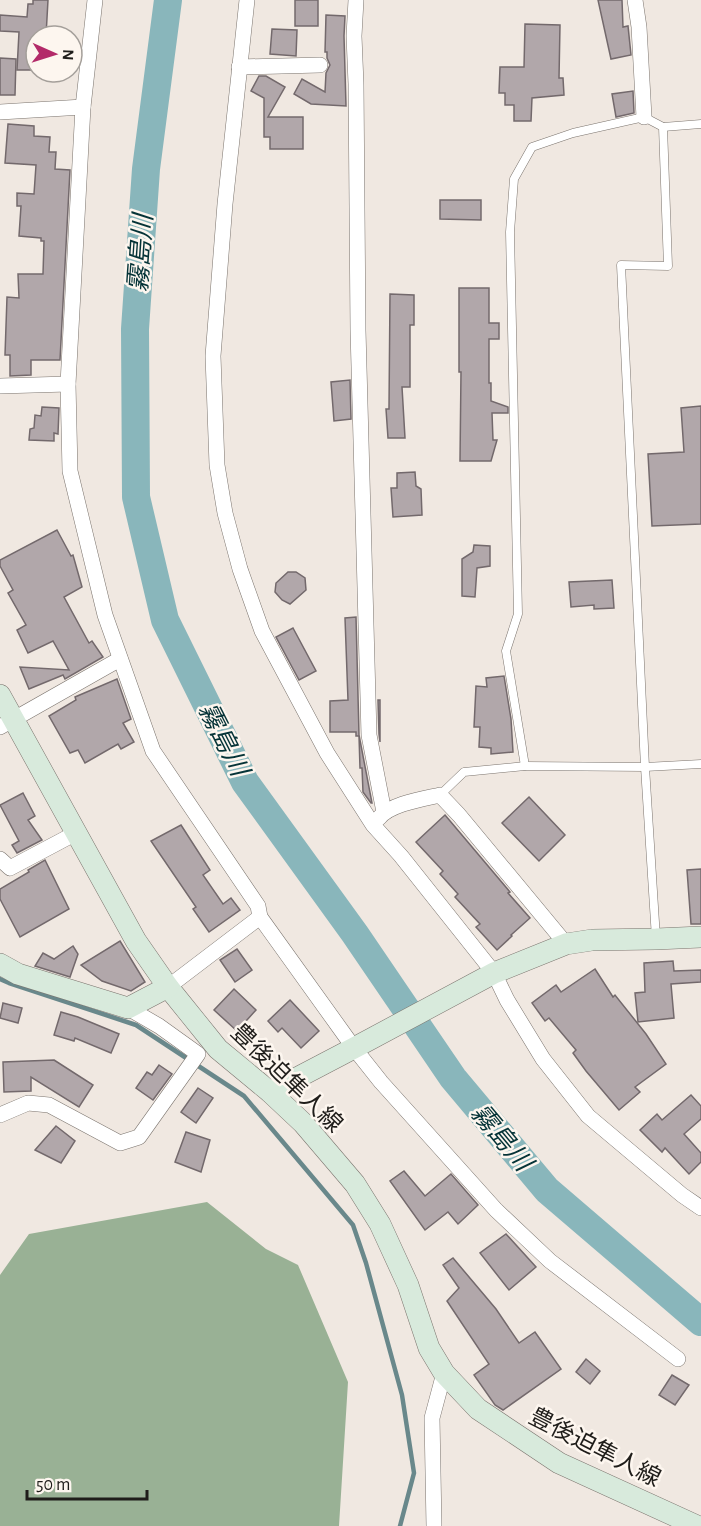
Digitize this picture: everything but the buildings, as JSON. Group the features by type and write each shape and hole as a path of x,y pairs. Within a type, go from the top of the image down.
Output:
{"main road":[{"name":"豊後迫隼人線","path":"0,695 7,723 76,833 136,940 168,987 218,1049 303,1123 355,1184 380,1224 408,1285 429,1348 444,1373 478,1409 559,1463 697,1526"},
{"path":"270,1092 494,973 566,944 592,940 701,937"},
{"path":"0,964 18,974 128,1008 168,987"}],"street":[{"path":"95,0 82,107 68,384 70,471 105,615 153,751 258,906 260,917 381,1082 496,1210 534,1247 678,1359"},
{"path":"247,0 225,204 213,356 217,465 225,513 240,569 262,631 327,753 373,825 401,856 494,973 507,1000 543,1059 588,1116 682,1195 701,1208"},
{"path":"356,0 354,36 358,330 369,735 384,812"},
{"path":"635,0 639,27 644,117"},
{"path":"239,67 320,64"},
{"path":"0,112 82,107"},
{"path":"0,386 68,384"},
{"path":"7,723 120,659"},
{"path":"373,825 384,812 440,795 566,944"},
{"path":"0,859 10,868 76,833"},
{"path":"168,987 260,917"},
{"path":"0,1115 28,1103 49,1105 120,1143 140,1137 198,1054 159,1026 128,1008"},
{"path":"434,1526 432,1418 444,1373"}],"lane":[{"path":"525,766 506,651 518,614 510,232 514,179 532,147 573,133 644,117 663,127 701,124"},
{"path":"656,939 645,767 621,265 668,266 663,127"},
{"path":"440,795 464,772 525,766 645,767 701,764"}],"green space":[{"path":"207,1202 266,1249 298,1265 348,1382 339,1526 0,1526 0,1275 29,1234"}],"waterway":[{"name":"霧島川","path":"168,0 146,169 135,329 136,497 165,620 245,782 355,934 453,1078 547,1190 701,1322"},
{"path":"0,979 136,1025 244,1096 353,1225 366,1263 402,1395 414,1473 400,1526"}]}
